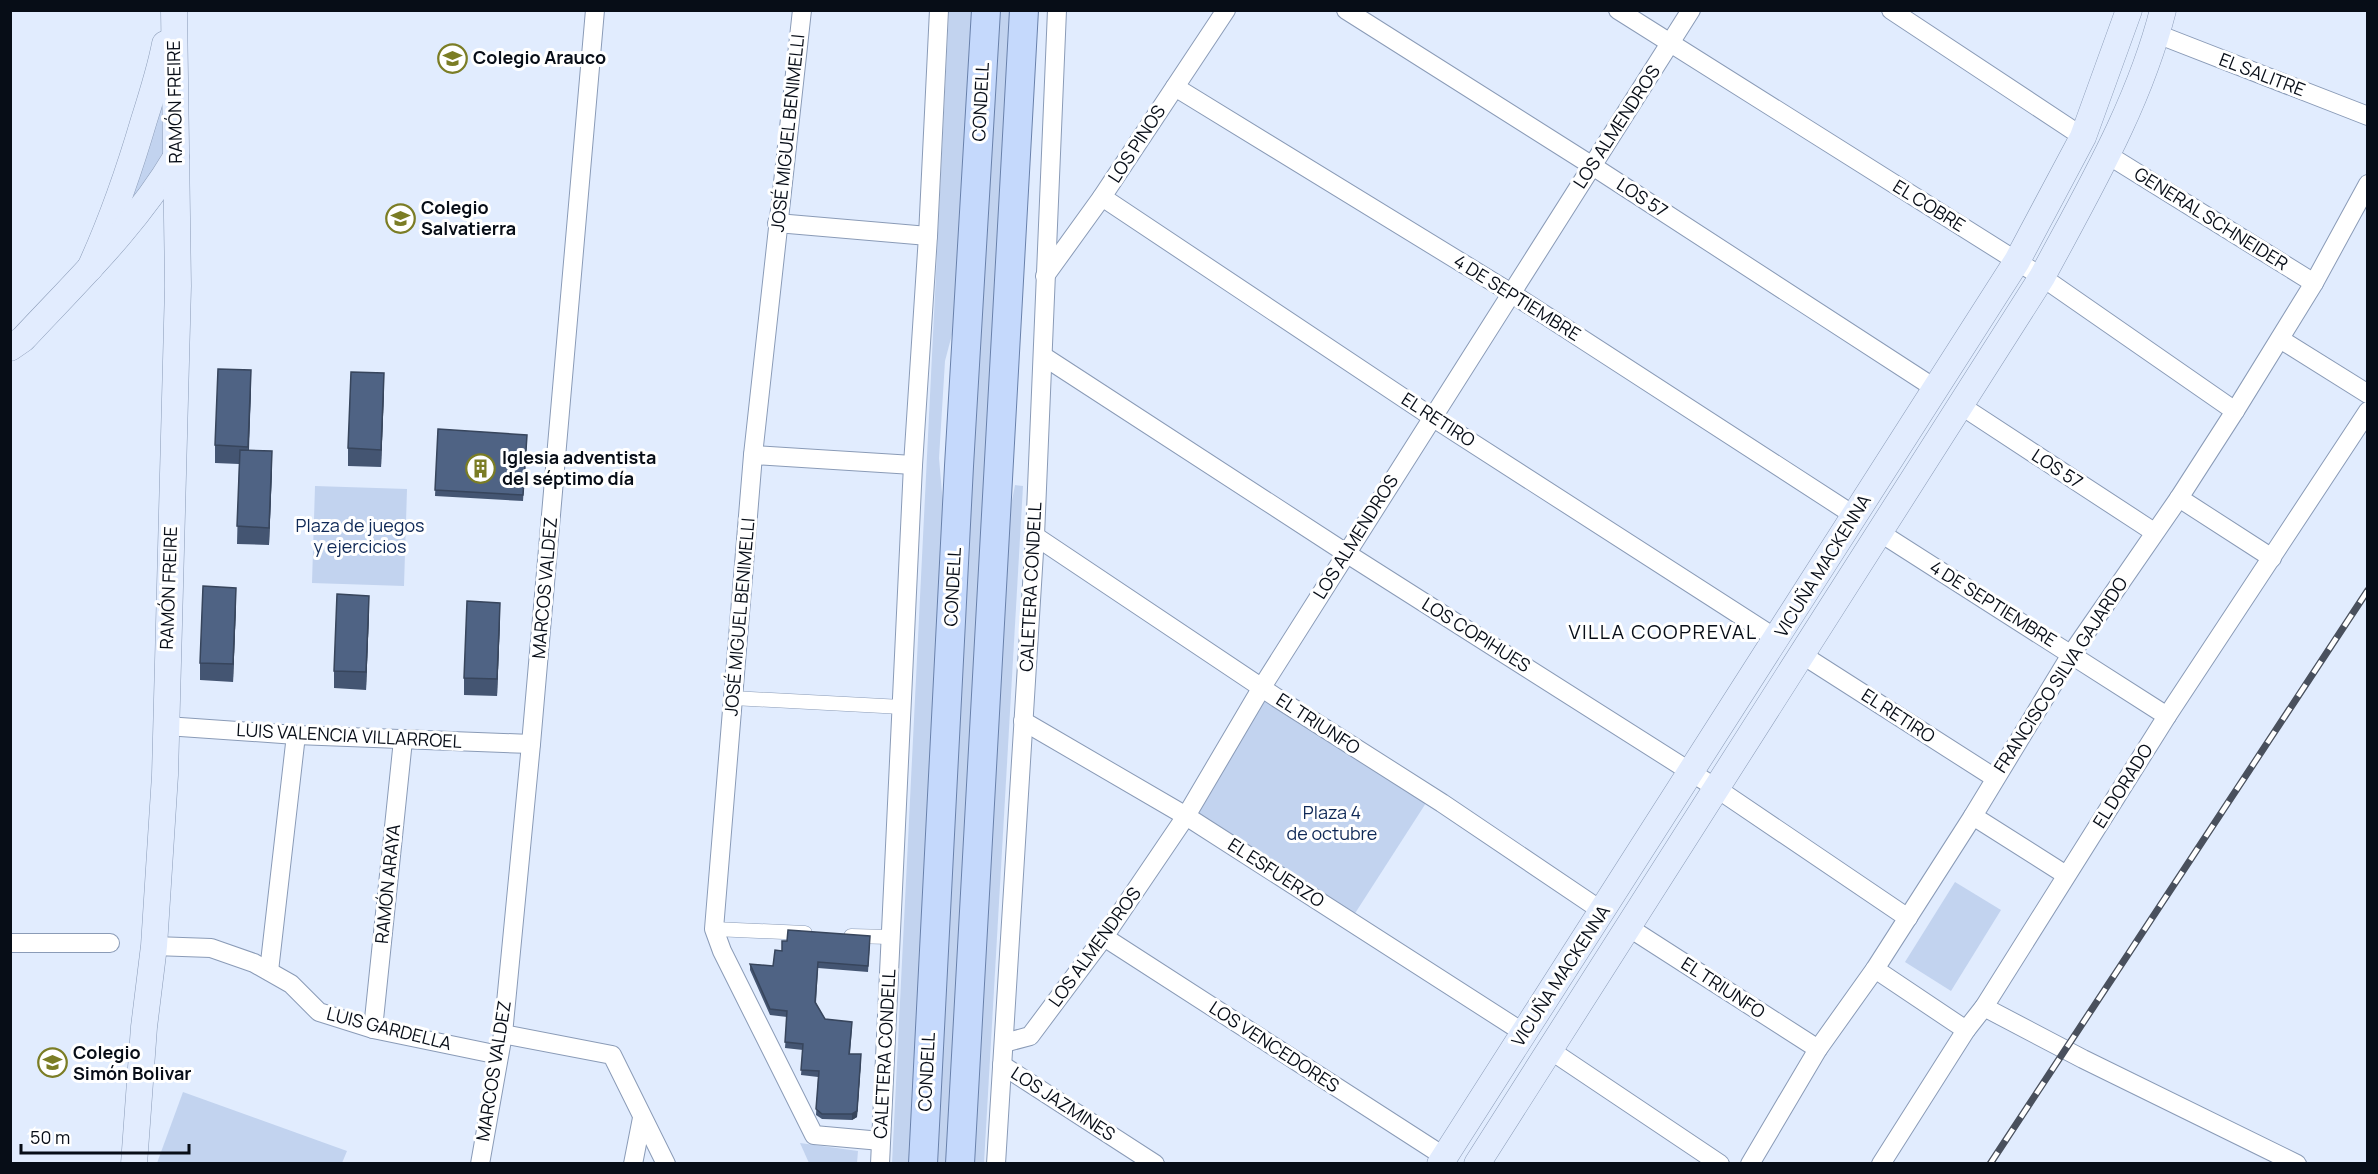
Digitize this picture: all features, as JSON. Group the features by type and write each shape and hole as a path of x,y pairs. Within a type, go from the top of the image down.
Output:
{"main road":[{"name":"RAMÓN FREIRE","path":"134,1164 144,1027 154,946 166,726 178,286 172,10"},
{"path":"90,268 132,162 162,57 172,10"},
{"name":"CONDELL","path":"922,1164 986,10"},
{"name":"CONDELL","path":"960,1164 1024,10"},
{"name":"VICUÑA MACKENNA","path":"1443,1160 2017,261 2083,137 2130,10"},
{"name":"VICUÑA MACKENNA","path":"1477,1164 2042,276 2108,154 2160,22"},
{"path":"10,348 23,339 137,215 176,156"},
{"path":"137,215 150,217 177,229"}],"street":[{"name":"MARCOS VALDEZ","path":"480,1164 502,1034 531,744 595,10"},
{"name":"JOSÉ MIGUEL BENIMELLI","path":"802,10 753,455 714,929 722,951 814,1135 881,1141"},
{"name":"CALETERA CONDELL","path":"879,1164 913,465 928,236 939,10"},
{"name":"CALETERA CONDELL","path":"996,1164 1035,536 1057,10"},
{"name":"LOS PINOS","path":"1045,276 1102,197 1226,10"},
{"name":"LOS 57","path":"1346,10 1591,165 1936,389"},
{"name":"EL COBRE","path":"1618,10 2042,276 2235,411"},
{"name":"LOS ALMENDROS","path":"1004,1043 1030,1036 1104,937 1186,816 1262,687 1691,10"},
{"path":"1891,10 2083,137"},
{"name":"EL SALITRE","path":"2160,22 2367,116"},
{"name":"4 DE SEPTIEMBRE","path":"1175,87 1512,293 1855,516"},
{"name":"GENERAL SCHNEIDER","path":"2108,154 2314,283"},
{"name":"FRANCISCO SILVA GAJARDO","path":"1750,1164 1818,1049 1908,918 2072,653 2235,411 2314,283 2367,184"},
{"name":"EL RETIRO","path":"1102,197 1432,417 1777,639"},
{"path":"777,223 928,236"},
{"path":"2280,339 2367,394"},
{"name":"LOS COPIHUES","path":"1043,356 1346,553 1716,788 1908,918"},
{"name":"LOS 57","path":"1960,405 2154,532"},
{"name":"EL DORADO","path":"1881,1164 1966,1030 1984,1007 2167,716 2367,411"},
{"path":"753,455 913,465"},
{"path":"2178,498 2271,558"},
{"name":"4 DE SEPTIEMBRE","path":"1879,532 2072,653 2167,716"},
{"name":"EL TRIUNFO","path":"1035,536 1442,803 1602,911"},
{"name":"EL RETIRO","path":"1801,654 1995,778"},
{"path":"733,698 902,707"},
{"name":"EL ESFUERZO","path":"1023,721 1186,816 1524,1033"},
{"name":"LUIS VALENCIA VILLARROEL","path":"166,726 296,735 531,744"},
{"path":"269,971 296,735"},
{"name":"RAMÓN ARAYA","path":"374,1029 403,740"},
{"path":"1973,816 2067,875"},
{"name":"EL TRIUNFO","path":"1628,927 1818,1049"},
{"path":"714,929 890,938"},
{"name":"LOS VENCEDORES","path":"1104,937 1443,1160"},
{"path":"10,943 110,943"},
{"name":"LUIS GARDELLA","path":"154,946 211,948 254,963 291,984 319,1012 374,1029 499,1055"},
{"path":"1875,969 1966,1030"},
{"path":"1984,1007 2083,1059 2297,1164"},
{"path":"502,1034 612,1055 666,1164"},
{"path":"1550,1050 1720,1164"},
{"name":"LOS JAZMINES","path":"1002,1065 1155,1164"},
{"path":"633,1164 642,1118"}],"green space":[{"path":"949,11 974,11 955,323 945,361 939,458 945,528 910,1163 892,1164"},
{"path":"995,11 1010,11 947,1163 932,1164"},
{"path":"168,89 166,158 123,213"},
{"path":"1015,485 1023,486 984,1163 967,1164 1011,506"},
{"name":"Plaza de juegos y ejercicios","path":"315,486 407,489 404,586 312,583"},
{"name":"Plaza 4 de octubre","path":"1261,697 1426,803 1352,918 1191,811"},
{"path":"1955,882 2001,910 1951,991 1905,962"},
{"path":"183,1092 347,1151 342,1163 157,1163"},
{"path":"800,1143 858,1151 857,1163 809,1163"}],"building":[{"path":"218,369 251,370 248,447 215,445"},
{"path":"351,372 384,373 381,450 348,448"},
{"name":"Iglesia adventista del séptimo día","path":"438,429 527,435 523,495 435,490"},
{"path":"240,450 272,451 269,528 237,526"},
{"path":"203,586 236,588 233,664 200,663"},
{"path":"337,594 369,596 366,672 334,671"},
{"path":"467,601 500,603 497,679 464,678"},
{"path":"788,930 870,936 868,966 818,962 815,1002 825,1019 852,1022 849,1054 861,1054 857,1111 852,1114 822,1114 816,1109 819,1071 801,1070 803,1044 785,1042 787,1011 770,1009 750,964 773,966 775,950 782,951 782,941 787,941"}],"railway":[{"path":"1990,1164 2368,590"}],"place":[{"name":"Colegio Arauco","path":"452,58"},
{"name":"Colegio Salvatierra","path":"400,218"},
{"name":"Iglesia adventista del séptimo día","path":"481,468"},
{"name":"Colegio Simón Bolivar","path":"52,1063"}],"district":[{"name":"VILLA COOPREVAL","path":"1663,632"}]}
